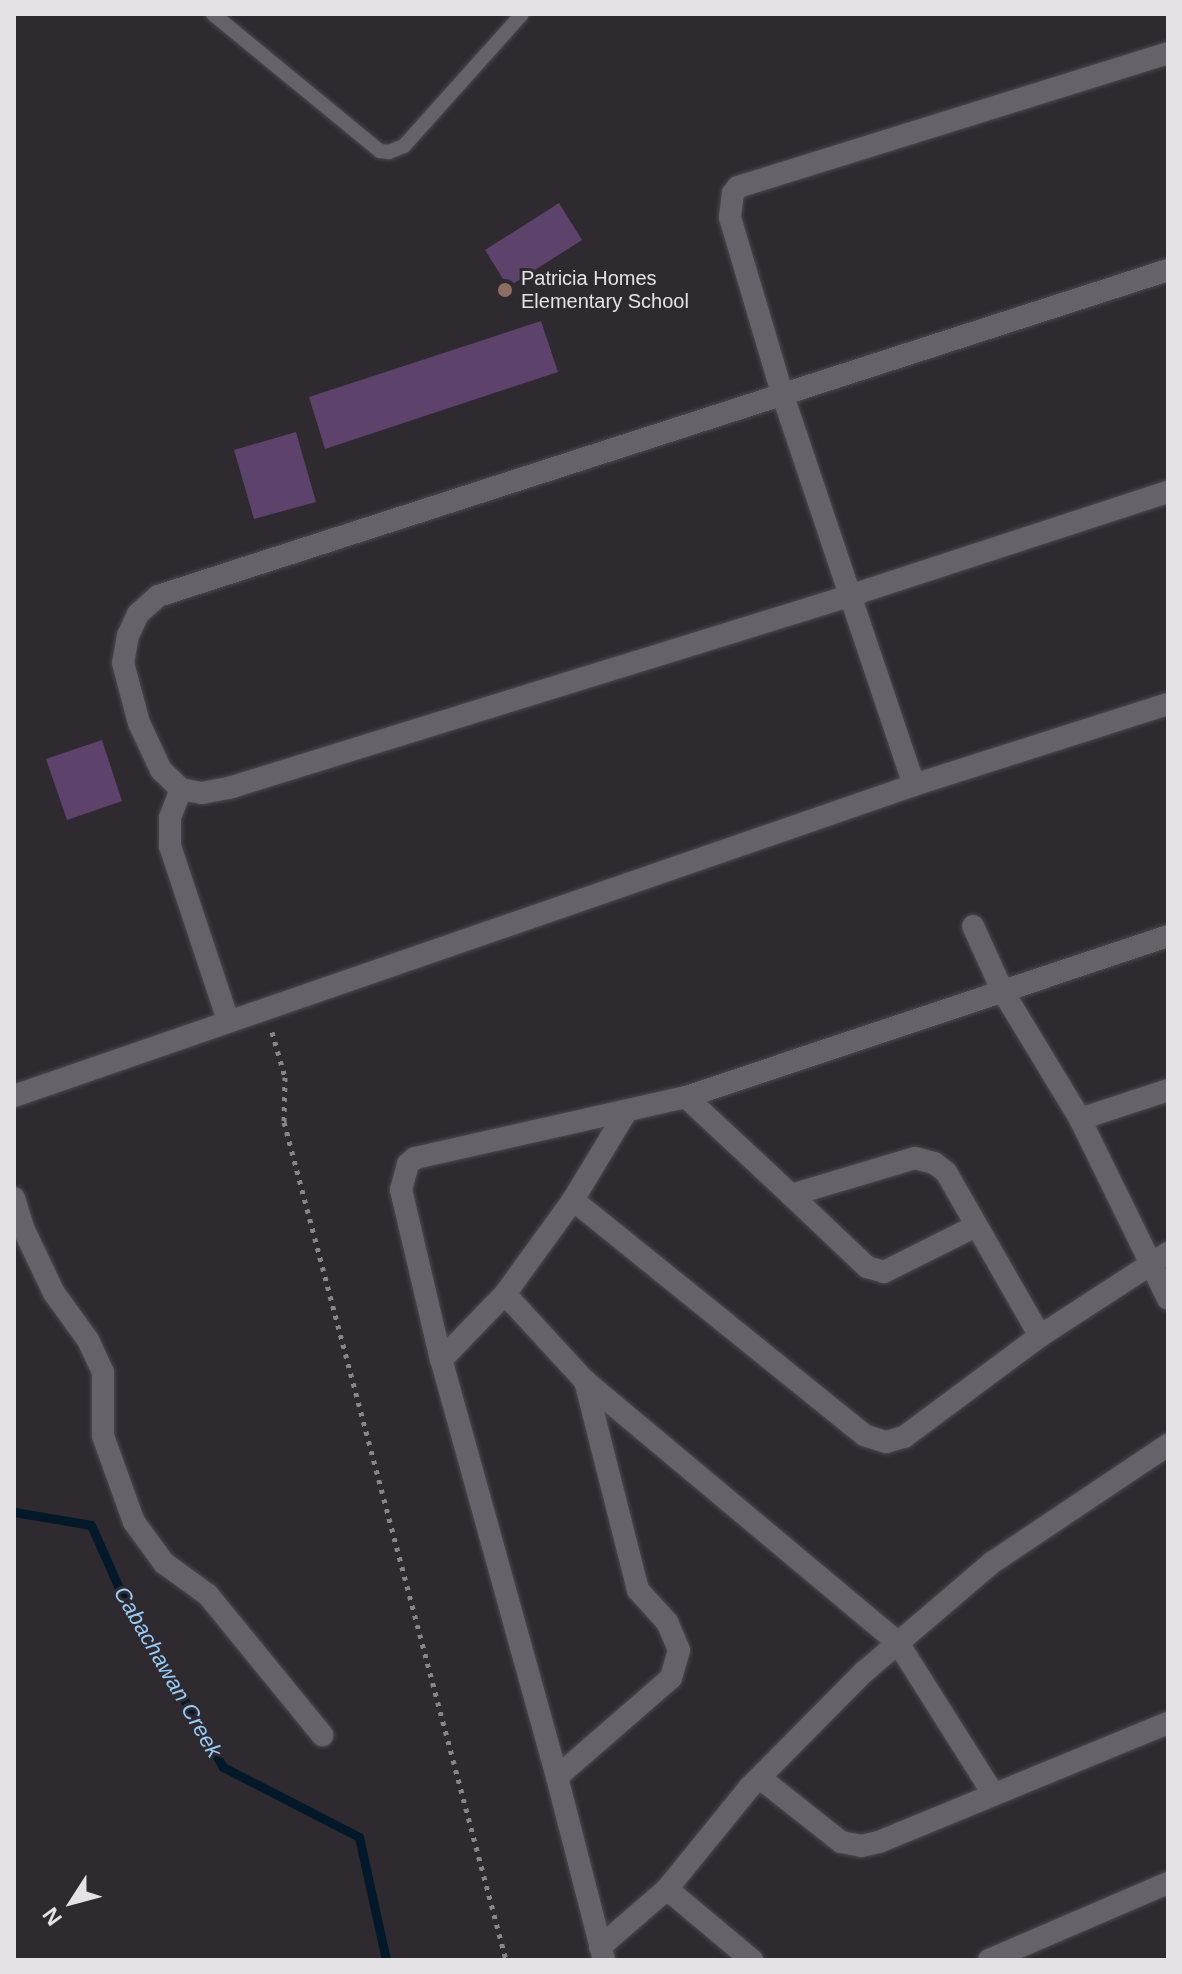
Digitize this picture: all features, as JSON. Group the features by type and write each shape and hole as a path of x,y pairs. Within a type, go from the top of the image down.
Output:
{"street":[{"path":"914,785 782,393 730,217 730,202 738,187 1168,53"},
{"path":"1168,270 158,596 138,614 128,635 123,663 150,749 161,770 181,789 202,793 232,787 849,596 1168,492"},
{"path":"14,1096 914,785 1168,704"},
{"path":"181,789 170,818 170,846 228,1020"},
{"path":"973,926 1002,990 1160,1258 1168,1299"},
{"path":"602,1954 557,1777 441,1360 401,1190 408,1164 415,1158 686,1097 1168,936"},
{"path":"1080,1119 1168,1090"},
{"path":"686,1097 867,1267 884,1272 976,1226"},
{"path":"441,1360 505,1294 573,1200 626,1112"},
{"path":"791,1195 915,1158 934,1163 946,1172 1040,1336"},
{"path":"14,1198 54,1293 88,1340 103,1372 103,1436 134,1522 164,1563 208,1595 322,1735"},
{"path":"573,1200 864,1435 886,1442 904,1437 1040,1336 1160,1258"},
{"path":"505,1294 585,1381 898,1643 993,1793"},
{"path":"557,1777 671,1678 679,1650 667,1622 638,1590 585,1381"},
{"path":"602,1954 667,1889 760,1778 864,1672 993,1562 1168,1445"},
{"path":"760,1778 841,1842 861,1846 879,1842 1168,1723"},
{"path":"989,1960 1168,1883"},
{"path":"667,1889 752,1960"}],"lane":[{"path":"215,14 380,151 389,152 404,146 522,14"}],"path":[{"path":"265,1007 285,1077 284,1122 506,1960"}],"building":[{"path":"559,203 582,240 508,287 485,250"},
{"path":"541,321 558,372 325,449 309,397"},
{"path":"296,432 316,502 254,519 234,450"},
{"path":"102,740 122,801 67,820 46,759"}],"waterway":[{"name":"Cabachawan Creek","path":"14,1512 91,1525 120,1590 223,1767 359,1837 386,1960"}],"place":[{"name":"Patricia Homes Elementary School","path":"505,290"}]}
